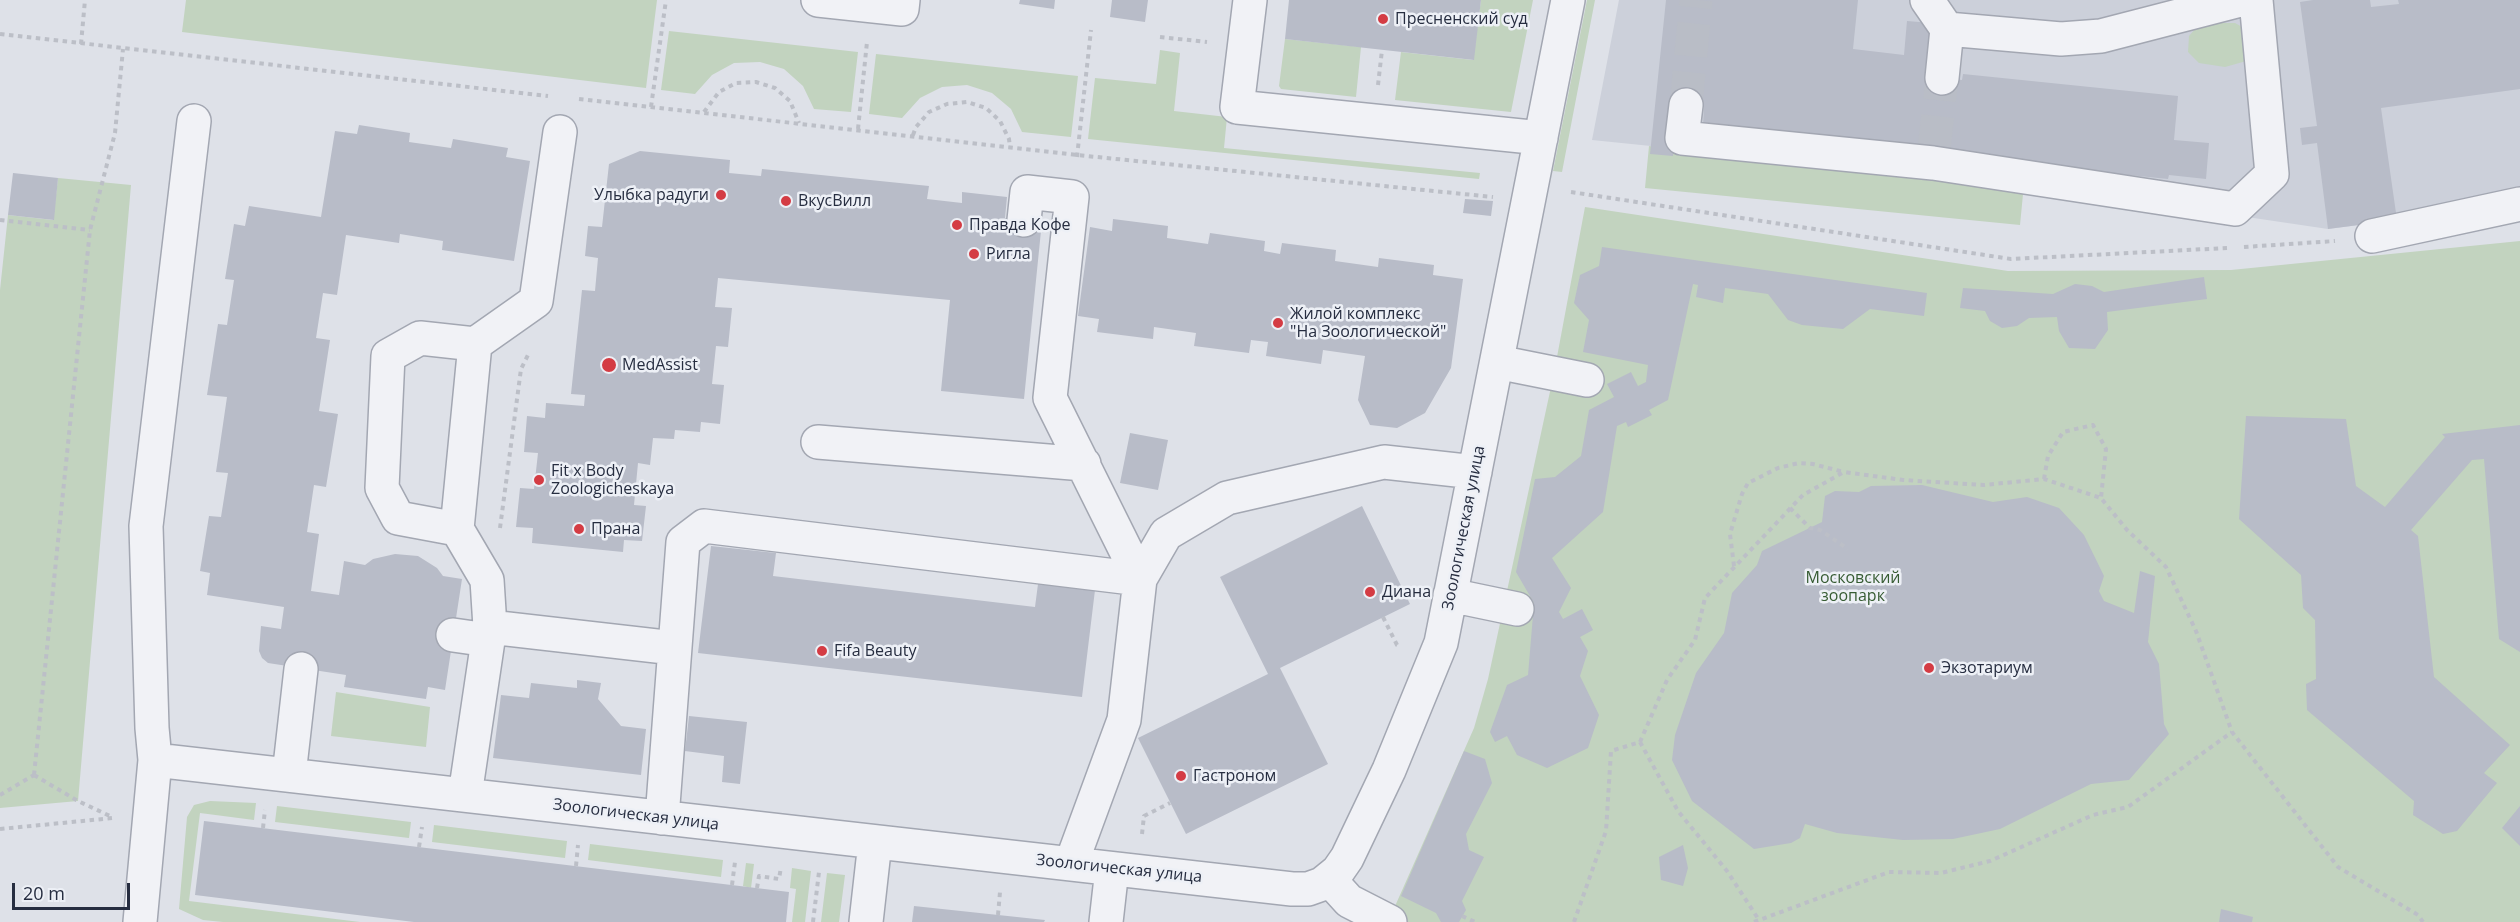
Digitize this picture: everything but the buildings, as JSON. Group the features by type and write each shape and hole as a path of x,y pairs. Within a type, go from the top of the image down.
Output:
{"street":[{"path":"818,0 887,3"},
{"path":"1250,0 1237,107 1541,138"},
{"name":"Зоологическая улица","path":"155,760 1112,869 1308,889 1345,901 1347,858 1389,770 1440,643 1568,0"},
{"path":"1927,0 1947,28 1942,78"},
{"path":"1947,28 2061,39 2102,36 2240,0"},
{"path":"1686,105 1682,138 1934,156 2235,209 2272,174 2256,0"},
{"path":"140,922 155,760 151,718 146,526 194,121"},
{"path":"457,529 398,518 382,488 388,356 420,338 475,344 536,301 560,132"},
{"path":"1024,220 1027,192 1072,197 1050,398 1140,579"},
{"path":"2373,236 2520,204"},
{"path":"465,795 489,633 488,580 457,529 475,344"},
{"path":"1497,362 1587,380"},
{"path":"818,442 1084,464"},
{"path":"1071,864 1124,720 1140,579 1166,534 1227,498 1384,462 1475,472"},
{"path":"662,818 683,542 704,526 1140,579"},
{"path":"1450,595 1517,609"},
{"path":"453,635 489,633 674,648"},
{"path":"289,775 301,669"},
{"path":"866,922 875,842"},
{"path":"1106,922 1112,869"},
{"path":"1345,901 1390,922"}],"path":[{"path":"81,44 85,0"},
{"path":"651,107 666,0"},
{"path":"858,129 887,3"},
{"path":"1072,197 1091,30"},
{"path":"0,34 554,96"},
{"path":"33,775 90,230 115,133 123,48"},
{"path":"1379,69 1382,50"},
{"path":"704,113 718,92 736,84 756,82 775,88 790,101 799,123"},
{"path":"573,99 1077,155 1494,197"},
{"path":"913,135 929,112 947,104 967,102 986,108 1000,121 1010,139 1010,147"},
{"path":"1570,192 2012,259 2306,244 2373,236"},
{"path":"0,220 90,230"},
{"path":"2044,479 2048,456 2062,432 2093,425 2106,449 2101,498"},
{"path":"1734,566 1730,534 1742,494 1748,483 1769,471 1799,463 1903,480 1984,485 2044,479 2101,498 2127,531 2166,567 2196,631 2232,732 2338,867 2418,915 2423,922"},
{"path":"1640,742 1667,680 1695,640 1705,598 1803,495 1844,472"},
{"path":"1790,508 1810,528 1820,530 1848,549"},
{"path":"1383,617 1396,645 1404,648"},
{"path":"1640,742 1678,811 1727,871 1758,921 1889,872 1941,873 1990,861 2093,815 2128,807 2232,732"},
{"path":"1575,922 1606,831 1611,750 1640,742"},
{"path":"0,795 33,775"},
{"path":"0,829 114,818 78,801 33,775"},
{"path":"263,828 266,803"},
{"path":"1141,842 1144,816 1170,803"},
{"path":"420,847 423,819"},
{"path":"576,866 579,835"},
{"path":"732,885 736,853"},
{"path":"757,888 759,876 779,879 782,859"},
{"path":"813,922 820,863"},
{"path":"998,915 1000,892"},
{"path":"1462,916 1475,922"}],"shaded area":[{"path":"1619,0 2520,0 2520,192 2397,220 2328,229 2024,184 1592,140"}],"green space":[{"path":"186,0 657,0 646,88 182,32"},
{"path":"1481,0 1533,0 1511,112 1395,100 1401,52 1473,60"},
{"path":"1587,0 1595,0 1562,172 1553,171"},
{"path":"2200,23 2235,23 2246,29 2250,60 2225,67 2199,63 2188,52 2189,36"},
{"path":"669,31 858,52 851,112 814,109 803,86 784,69 760,62 734,63 712,75 695,94 661,90"},
{"path":"1285,39 1361,47 1356,97 1281,89 1279,86"},
{"path":"1160,50 1180,53 1174,111 1227,117 1224,148 1480,173 1479,179 1088,139 1095,78 1156,84"},
{"path":"876,54 1078,76 1071,137 1022,132 1011,109 992,93 967,85 942,87 920,98 902,118 869,114"},
{"path":"1649,146 2024,184 2020,225 1645,188"},
{"path":"58,178 131,185 78,801 0,808 0,290 8,215 53,220"},
{"name":"Московский зоопарк","path":"1585,207 2008,271 2231,270 2520,241 2520,922 1388,922 1474,728 1488,679 1554,373"},
{"path":"336,692 430,707 426,747 331,736"},
{"path":"210,801 256,803 254,820 200,813 189,901 360,922 223,922 203,920 179,909 187,817 194,805"},
{"path":"277,806 411,822 409,838 275,822"},
{"path":"434,825 567,841 565,858 432,842"},
{"path":"590,844 723,860 721,877 588,860"},
{"path":"746,863 754,864 751,888 743,886"},
{"path":"792,868 811,871 805,922 792,922 796,889 790,888"},
{"path":"827,873 845,875 839,922 821,922"}],"tunnel":[{"path":"1686,105 1696,0"},
{"path":"1934,149 1942,78"}],"place":[{"name":"Пресненский суд","path":"1383,19"},
{"name":"Улыбка радуги","path":"721,195"},
{"name":"ВкусВилл","path":"786,201"},
{"name":"Правда Кофе","path":"957,225"},
{"name":"Ригла","path":"974,254"},
{"name":"Жилой комплекс \"На Зоологической\"","path":"1278,323"},
{"name":"MedAssist","path":"609,365"},
{"name":"Fit x Body Zoologicheskaya","path":"539,480"},
{"name":"Прана","path":"579,529"},
{"name":"Диана","path":"1370,592"},
{"name":"Fifa Beauty","path":"822,651"},
{"name":"Экзотариум","path":"1929,668"},
{"name":"Гастроном","path":"1181,776"}]}
